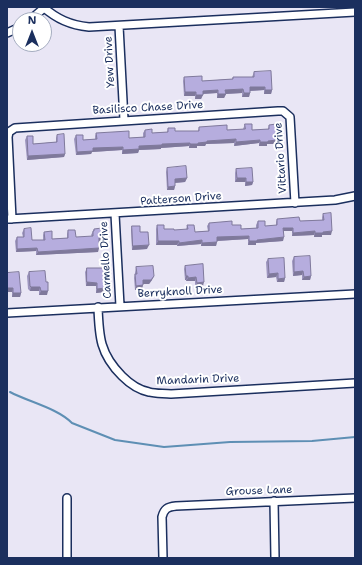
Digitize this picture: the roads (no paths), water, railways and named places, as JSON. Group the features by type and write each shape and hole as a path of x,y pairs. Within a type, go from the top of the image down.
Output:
{"street":[{"path":"43,7 59,19 72,24 89,27 355,12"},
{"name":"Yew Drive","path":"119,26 124,120"},
{"name":"Basilisco Chase Drive","path":"9,219 8,137 11,130 19,127 124,120 278,111 286,113"},
{"name":"Vittario Drive","path":"286,113 290,117 291,124 295,203"},
{"name":"Patterson Drive","path":"9,219 295,203 335,200 355,196"},
{"name":"Carmello Drive","path":"115,214 120,306"},
{"name":"Berryknoll Drive","path":"7,313 355,294"},
{"name":"Mandarin Drive","path":"98,307 99,334 104,350 112,365 129,383 148,392 171,394 355,383"},
{"path":"66,498 67,558"},
{"name":"Grouse Lane","path":"163,558 162,517 165,509 176,506 355,498"},
{"path":"274,501 276,558"}],"waterway":[{"path":"10,392 51,409 72,423 115,440 164,447 230,442 312,441 355,437"}]}
